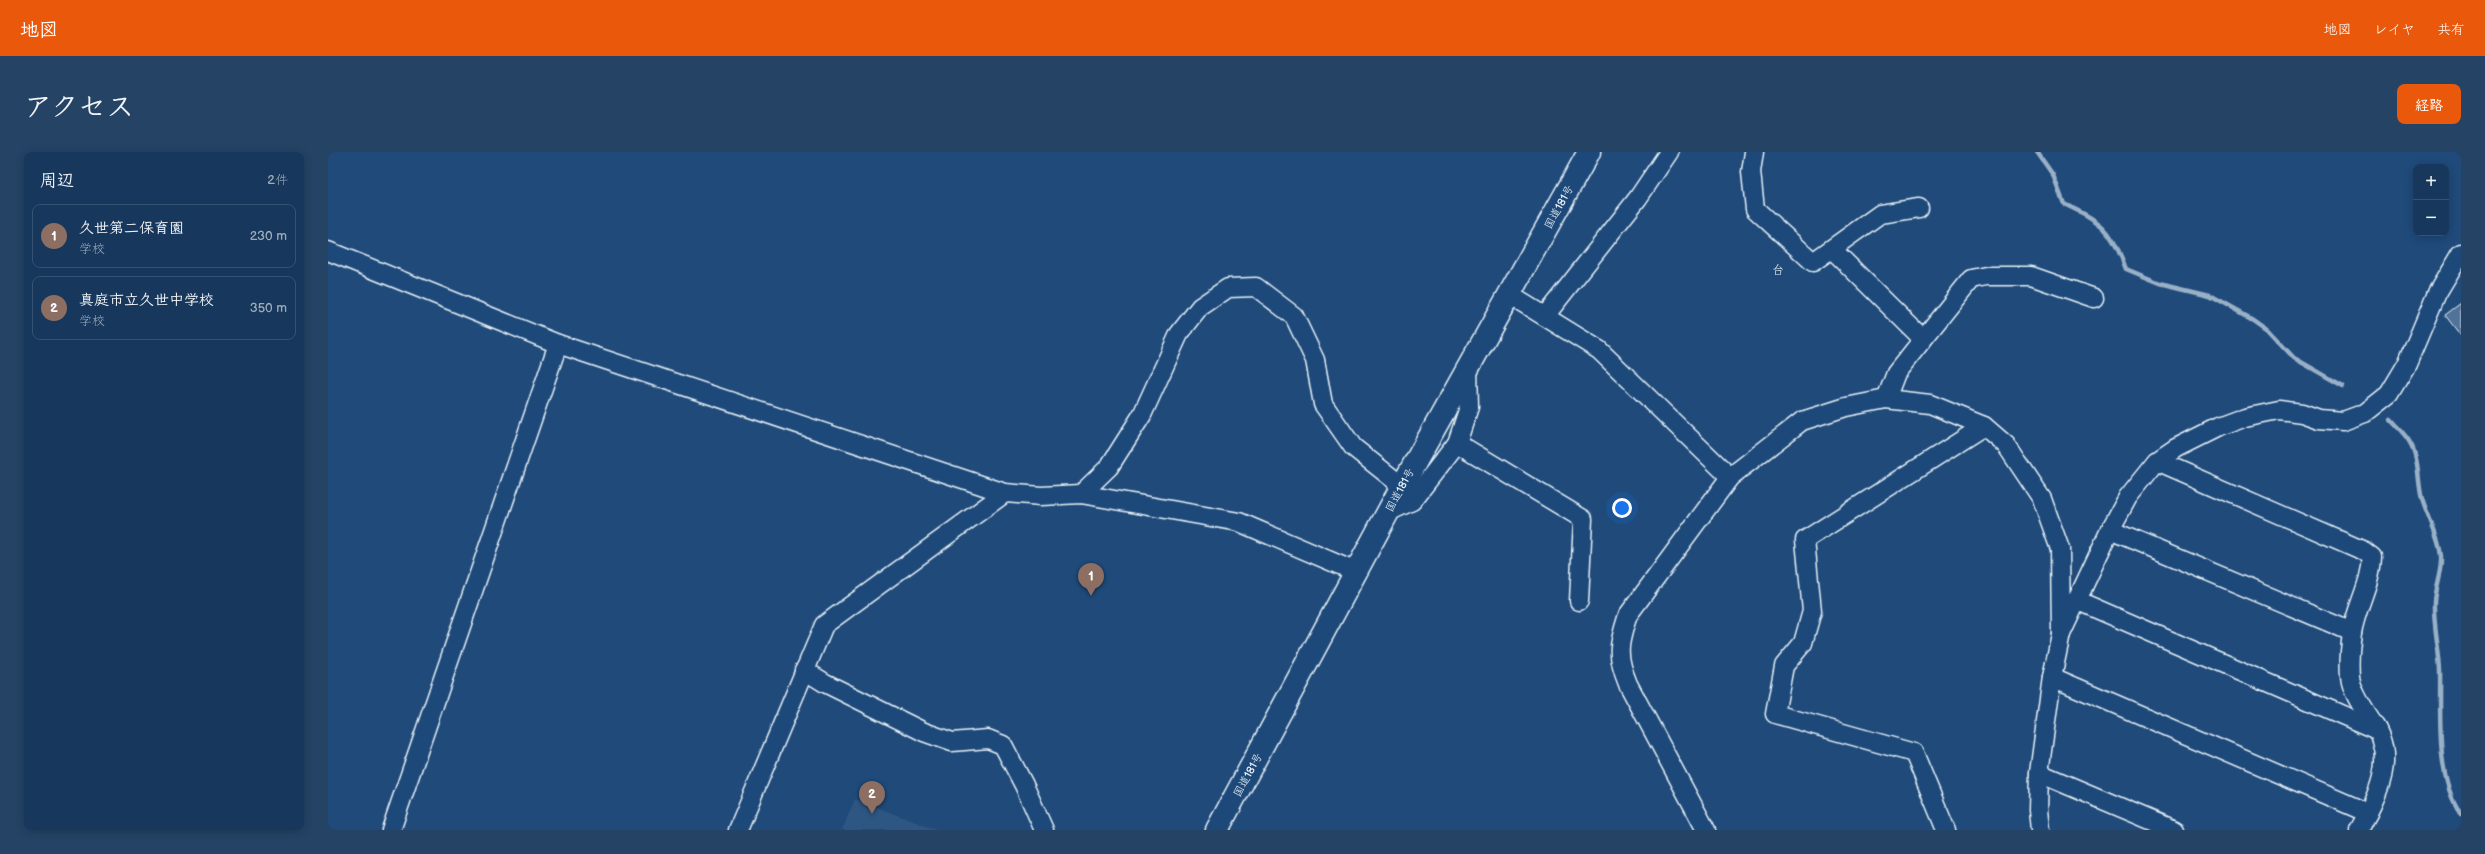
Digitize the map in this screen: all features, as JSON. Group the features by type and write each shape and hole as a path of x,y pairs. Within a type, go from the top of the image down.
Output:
{"highway":[{"name":"国道181号","path":"1217,830 1402,486 1589,152"}],"street":[{"path":"1545,316 1638,198 1669,152"},
{"path":"1754,152 1750,172 1755,209 1813,262 1880,214 1919,208"},
{"path":"1832,249 1924,339"},
{"path":"328,251 558,344 1004,493 1041,496 1082,494 1239,522 1356,572"},
{"path":"2040,830 2038,810 2040,772 2052,677 2061,634 2110,530 2128,497 2157,461 2176,448 2218,427 2245,417 2279,410 2302,413 2319,419 2343,421 2365,413 2389,394 2407,364 2437,293 2461,253"},
{"path":"1886,399 1896,373 1971,279 1986,276 2030,276 2094,298"},
{"path":"1082,494 1109,467 1142,415 1179,334 1200,307 1228,288 1256,287 1294,316 1315,360 1322,404 1353,447 1402,486"},
{"path":"1510,294 1599,350 1730,477"},
{"path":"391,830 558,344"},
{"path":"1388,512 1412,501 1457,443 1469,407 1468,369"},
{"path":"1706,830 1628,684 1619,663 1620,637 1628,615 1730,477 1802,421 1846,406 1886,399 1930,404 1984,426 2006,445 2042,498 2060,549 2061,634"},
{"path":"1946,830 1914,753 1775,714 1784,666 1803,642 1812,611 1805,540 1984,426"},
{"path":"1457,443 1583,519 1579,601"},
{"path":"2157,461 2364,551 2372,557 2372,574 2352,632 2350,678 2363,710 2378,730 2384,745 2386,760 2382,781 2359,830"},
{"path":"738,830 824,625 1004,493"},
{"path":"2110,530 2352,632"},
{"path":"2076,600 2378,730"},
{"path":"804,670 825,683 924,732 952,742 988,739 1003,746 1024,785 1044,830"},
{"path":"2052,677 2368,813"},
{"path":"2040,772 2174,830"}],"shaded area":[{"path":"855,799 937,830 842,830"}],"building":[{"path":"2461,303 2461,336 2445,315"}],"waterway":[{"path":"2037,152 2053,175 2064,204 2088,216 2104,228 2110,235 2121,255 2126,269 2160,283 2210,295 2253,319 2267,329 2294,358 2343,386"},
{"path":"2391,420 2405,435 2413,448 2417,462 2420,492 2440,549 2440,568 2434,601 2434,610 2440,670 2441,744 2447,782 2453,799 2461,814"}],"place":[{"name":"久世第二保育園","path":"1091,596"},
{"name":"真庭市立久世中学校","path":"872,814"}],"district":[{"name":"台","path":"1778,270"}]}
